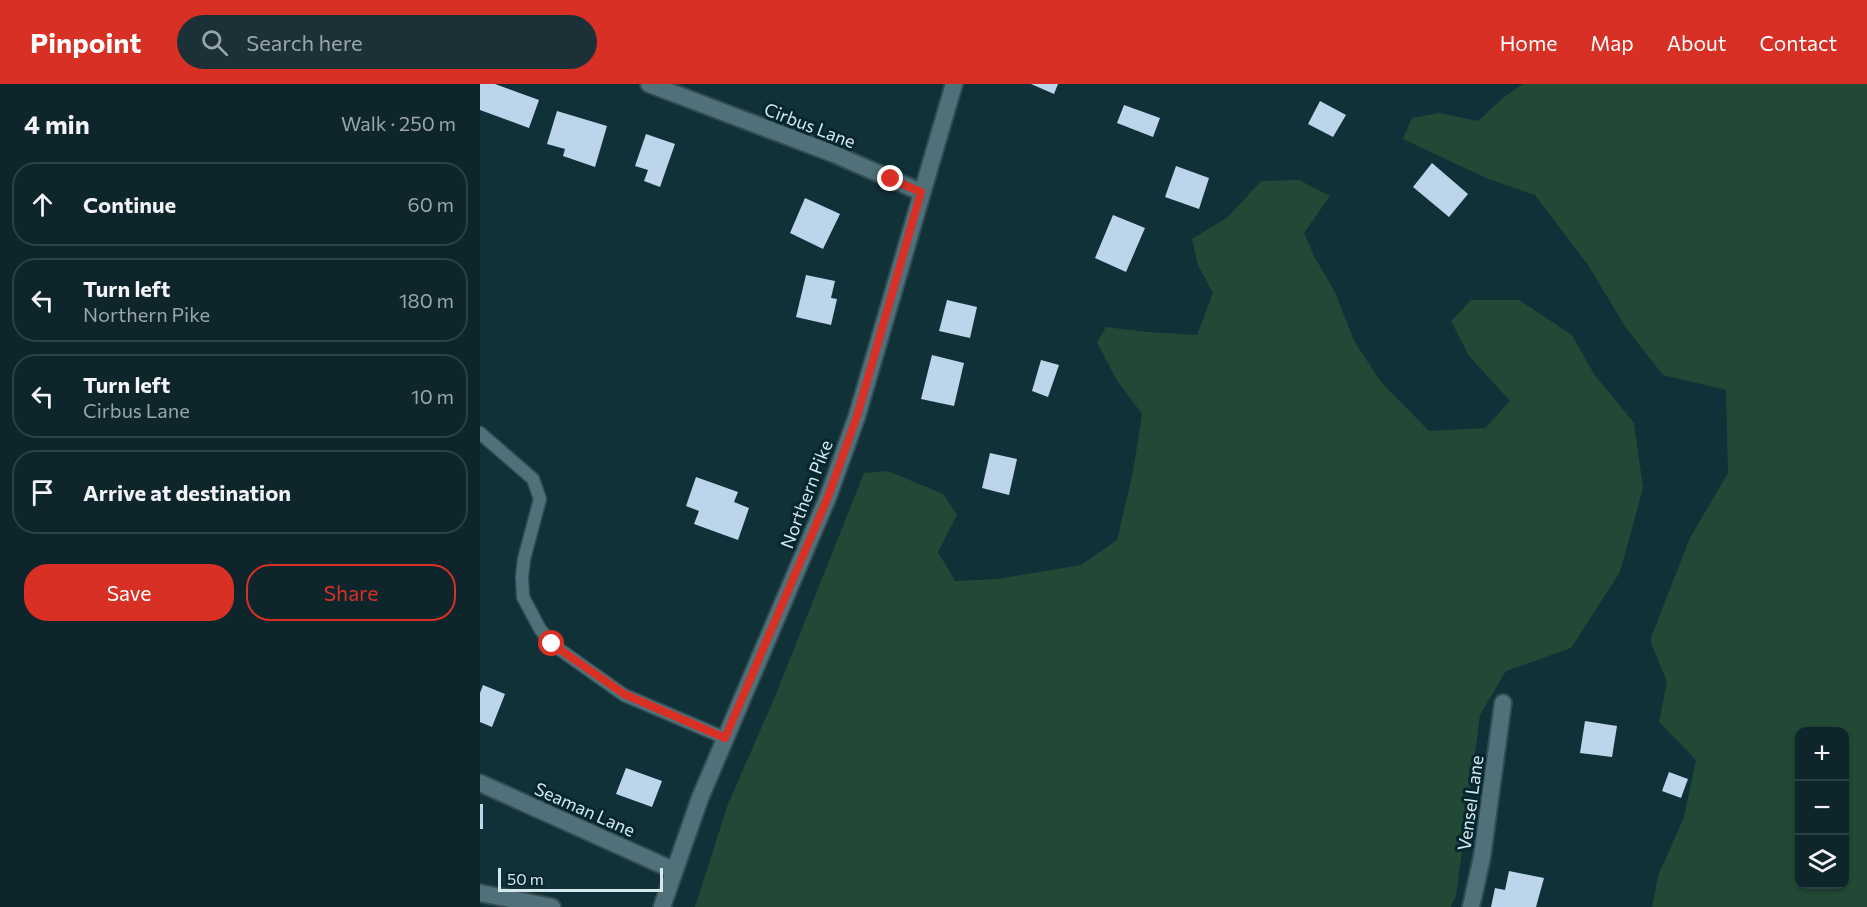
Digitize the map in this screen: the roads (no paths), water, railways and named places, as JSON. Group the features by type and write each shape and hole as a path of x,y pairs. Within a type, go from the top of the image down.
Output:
{"street":[{"name":"Cirbus Lane","path":"649,84 834,154 921,192"},
{"name":"Northern Pike","path":"662,907 700,798 828,497 857,416 954,84"},
{"name":"Vensel Lane","path":"1472,907 1482,857 1503,703"},
{"name":"Seaman Lane","path":"480,783 673,870"},
{"path":"480,893 552,907"}],"lane":[{"path":"480,433 533,479 540,499 524,559 523,597 540,629 552,644 624,694 725,738"}]}
